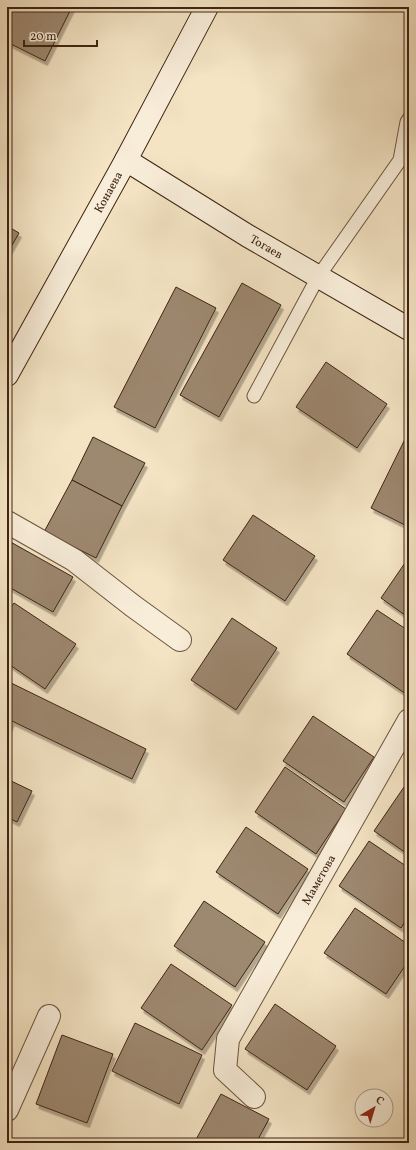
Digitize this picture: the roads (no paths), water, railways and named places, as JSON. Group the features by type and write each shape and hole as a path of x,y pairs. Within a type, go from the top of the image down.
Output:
{"main road":[{"name":"Конаева","path":"7,375 126,160 207,7"},
{"name":"Тогаев","path":"126,160 248,236 409,329"},
{"path":"7,522 74,560 180,640"},
{"name":"Маметова","path":"254,1097 225,1070 228,1039 409,720"},
{"path":"7,1110 49,1016"}],"lane":[{"path":"254,396 318,277 405,162 407,122 409,118"}]}
